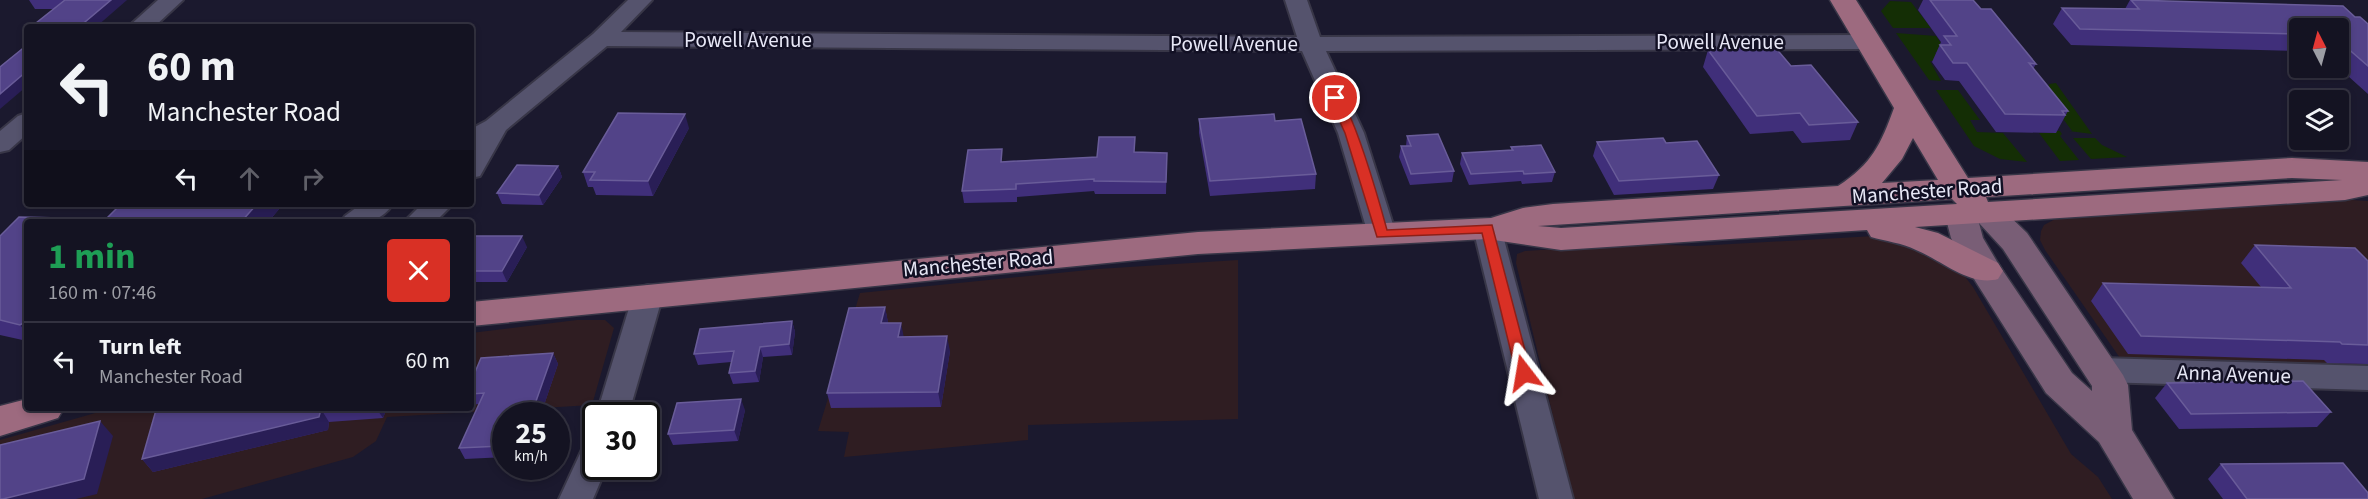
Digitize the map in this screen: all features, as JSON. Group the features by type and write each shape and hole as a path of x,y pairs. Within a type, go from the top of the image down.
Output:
{"main road":[{"path":"1843,0 1969,206 2015,241 2101,370 2110,385 2113,432"},
{"path":"1909,107 1900,133 1881,169 1845,209 1883,229 1926,241 1986,271"},
{"name":"Manchester Road","path":"1969,206 2292,168 2368,172"},
{"name":"Manchester Road","path":"474,314 1163,246 1487,228 1561,239 1845,209 2345,190 2368,186"},
{"path":"1969,206 1967,238 1986,271 2059,383 2113,432 2154,499"},
{"path":"0,421 35,411"}],"street":[{"path":"144,24 172,0"},
{"path":"474,138 495,126 601,39 641,0"},
{"path":"1296,0 1311,44 1351,133 1382,234"},
{"name":"Powell Avenue","path":"601,39 1311,44 1867,42"},
{"path":"0,144 24,124"},
{"path":"474,164 495,126"},
{"path":"359,219 375,207"},
{"path":"422,219 436,207"},
{"path":"1487,228 1556,499"},
{"path":"616,402 648,295"},
{"name":"Anna Avenue","path":"2101,370 2368,378"},
{"path":"576,499 584,480"}],"shaded area":[{"path":"2335,199 2368,201 2368,371 2135,363 2120,358 2040,240 2044,225 2059,217"},
{"path":"1875,236 1892,238 1959,269 1973,287 2071,454 2098,477 2112,499 1573,499 1516,263 1517,254 1525,251 1636,244 1696,246"},
{"path":"1238,260 1238,419 1028,425 1028,440 844,457 849,432 818,431 860,293 1098,269"},
{"path":"577,320 605,320 614,328 593,402 582,402 582,406 570,406 570,402 492,402 492,411 387,417 376,441 353,457 202,499 0,499 0,440 102,411 474,411 474,333"}],"green space":[{"path":"1890,1 1911,2 1931,28 1893,28 1881,11"},
{"path":"1896,33 1936,36 1947,52 1935,52 1940,61 1930,61 1941,81 1929,80"},
{"path":"2056,83 2092,134 2069,131 2072,131 2048,98 2049,84"},
{"path":"1936,90 1958,90 1980,120 1970,120 1977,132 2003,133 2027,162 2000,159 1974,146"},
{"path":"2054,131 2060,131 2062,134 2060,136 2079,160 2060,161 2039,133 2055,133"},
{"path":"2073,138 2095,138 2102,145 2127,157 2091,159"}],"building":[{"path":"65,0 111,0 83,24 35,24"},
{"path":"1930,0 1973,0 1981,9 1991,9 2036,64 2029,63 2068,111 2062,111 2065,115 2005,114 1967,63 1953,63 1940,45 1951,45 1944,36 1957,36"},
{"path":"2131,0 2343,6 2355,17 2360,17 2368,24 2368,66 2349,50 2349,18 2289,18 2289,34 2080,29 2062,8 2139,9"},
{"path":"1774,46 1791,66 1811,65 1858,122 1809,125 1800,113 1757,116 1708,50"},
{"path":"24,47 24,74 0,94 0,67"},
{"path":"618,113 685,114 648,181 590,180 595,172 583,172"},
{"path":"1274,114 1275,121 1301,119 1316,174 1210,181 1199,119"},
{"path":"1438,134 1454,171 1411,174 1401,146 1411,146 1407,136"},
{"path":"1099,137 1135,137 1134,152 1167,153 1166,182 1094,181 1094,179 1016,184 1016,189 962,191 968,150 1002,149 1001,162 1097,157"},
{"path":"1663,138 1666,143 1697,141 1719,175 1619,181 1597,142"},
{"path":"1541,145 1555,172 1471,174 1462,153 1513,150 1511,147"},
{"path":"517,165 558,166 539,195 497,193"},
{"path":"118,207 254,207 244,219 106,219"},
{"path":"19,217 106,219 24,219 24,323 20,325 0,320 0,236"},
{"path":"474,236 522,236 502,271 474,271"},
{"path":"2255,245 2355,248 2368,261 2368,345 2340,342 2141,336 2103,283 2291,288"},
{"path":"885,307 881,323 901,323 898,337 947,336 938,392 827,393 849,308"},
{"path":"792,321 789,344 760,347 755,371 729,373 734,351 694,354 700,329"},
{"path":"553,353 536,402 492,402 492,446 459,448 484,393 474,394 474,375 481,358"},
{"path":"2303,381 2331,412 2191,414 2167,383"},
{"path":"741,399 734,430 668,434 677,403"},
{"path":"156,411 320,411 319,417 142,459"},
{"path":"100,421 84,479 0,499 0,445"},
{"path":"2343,463 2368,493 2368,499 2247,499 2221,464"}],"route":[{"path":"1335,98 1351,133 1382,234 1487,228 1524,373"}]}
